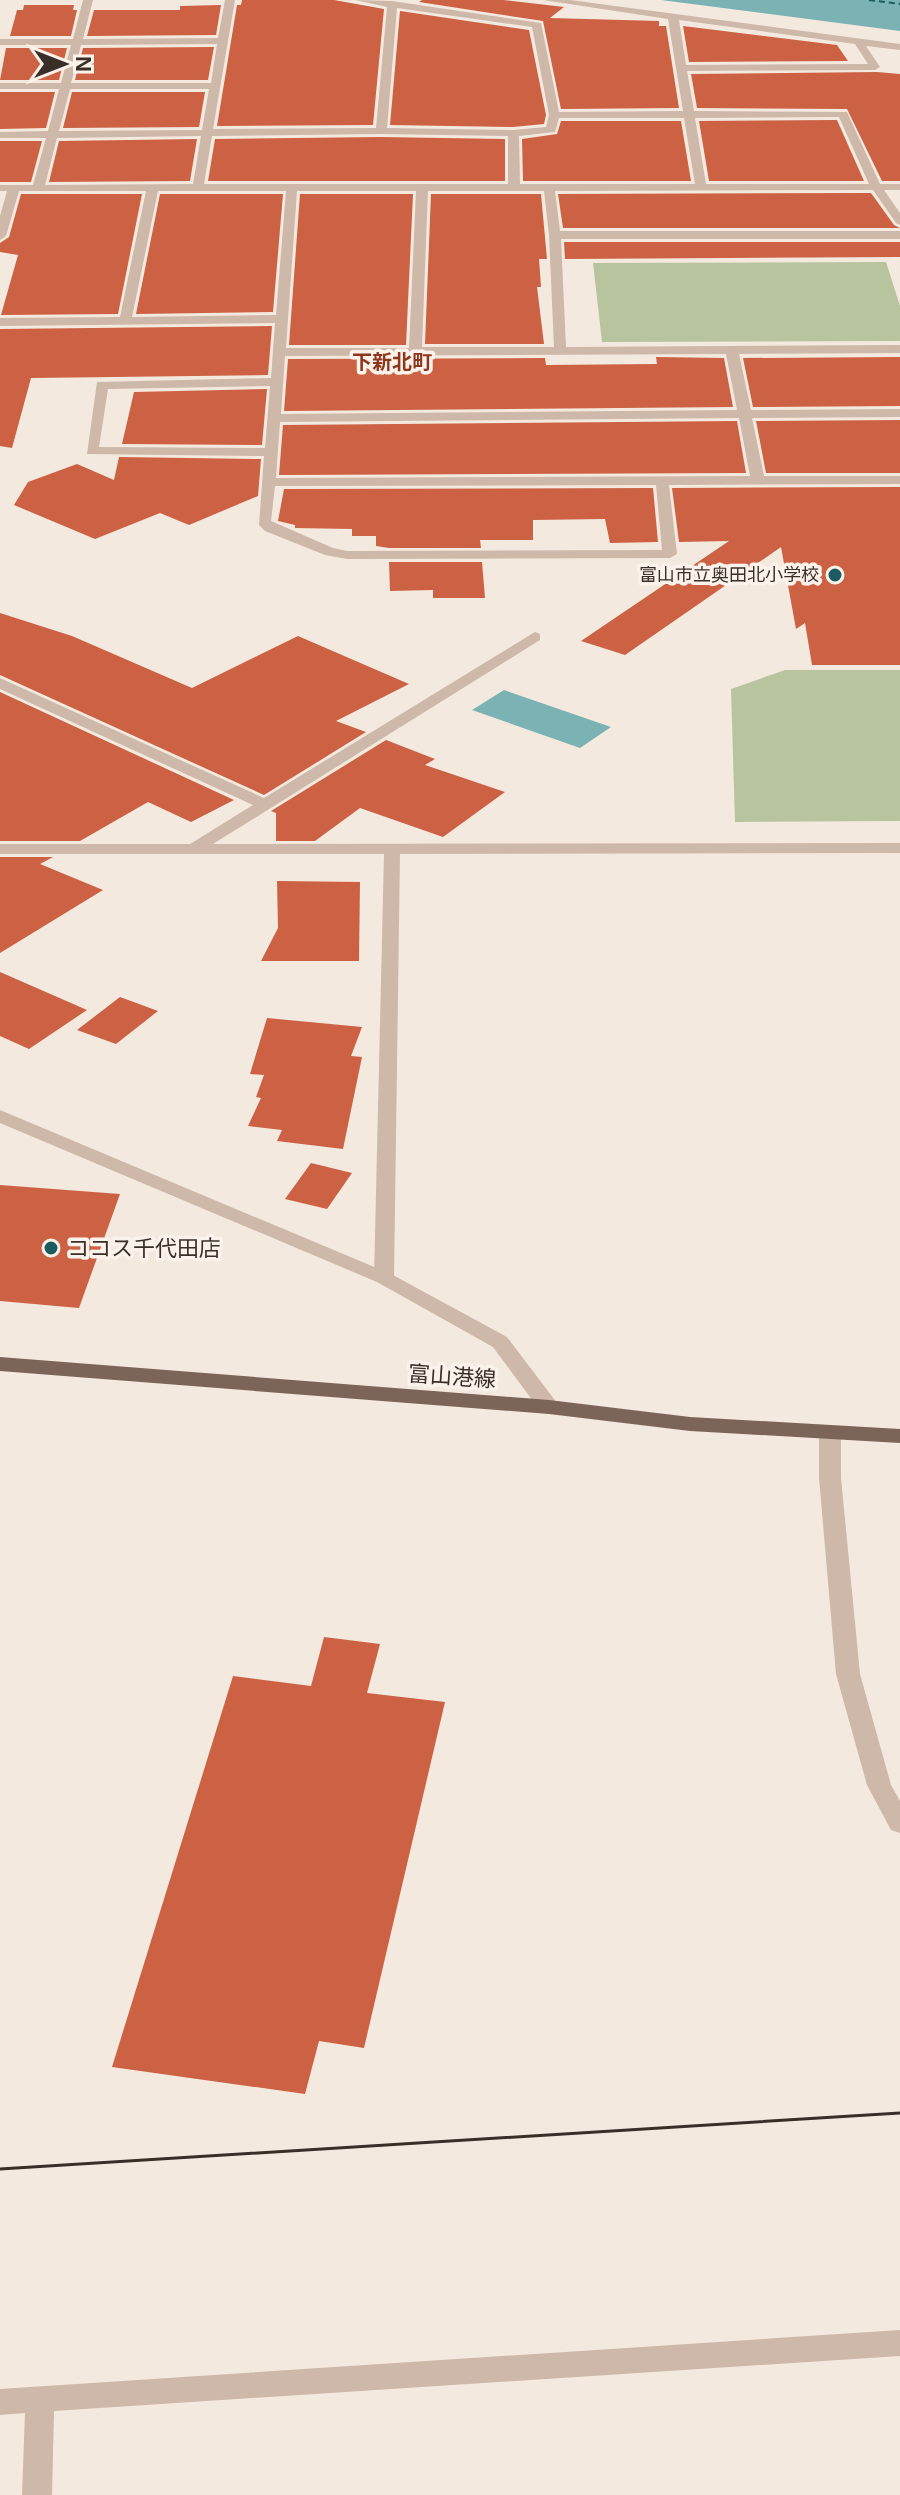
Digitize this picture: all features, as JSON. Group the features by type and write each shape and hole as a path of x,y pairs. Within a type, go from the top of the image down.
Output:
{"main road":[{"name":"富山港線","path":"0,1364 549,1407 690,1424 900,1436"}],"street":[{"path":"38,188 88,0"},
{"path":"198,187 230,0"},
{"path":"0,135 381,131 513,133 551,130 554,115 537,25 360,0"},
{"path":"548,0 900,47"},
{"path":"381,131 392,4"},
{"path":"673,16 701,187"},
{"path":"0,42 223,41"},
{"path":"682,68 875,67 858,41"},
{"path":"0,86 215,86"},
{"path":"554,115 843,114 876,187 900,221"},
{"path":"513,133 514,185"},
{"path":"0,188 514,185 900,187"},
{"path":"415,351 422,186"},
{"path":"125,321 153,187"},
{"path":"292,187 264,522 270,528 330,552 347,555 670,554 662,481"},
{"path":"549,187 555,235 560,350"},
{"path":"0,236 14,188"},
{"path":"555,235 900,235"},
{"path":"0,322 281,319"},
{"path":"279,352 900,349"},
{"path":"732,350 758,481"},
{"path":"271,452 92,451 102,385 277,382"},
{"path":"274,418 900,413"},
{"path":"269,482 900,480"},
{"path":"193,849 535,637"},
{"path":"0,683 264,804"},
{"path":"0,849 900,848"},
{"path":"384,1278 392,849"},
{"path":"0,1116 384,1278 500,1342 549,1407"},
{"path":"830,1432 830,1478 848,1674 879,1785 900,1824"},
{"path":"0,2402 900,2343"},
{"path":"37,2495 40,2400"}],"green space":[{"path":"886,262 900,306 900,341 602,342 593,263"},
{"path":"785,670 900,670 900,821 735,822 731,689"}],"water":[{"path":"661,0 900,0 900,31"},
{"path":"504,690 611,727 580,748 472,710"}],"building":[{"path":"242,0 334,0 384,9 373,125 217,126 237,5 241,5"},
{"path":"503,0 564,7 550,18 659,21 659,26 666,26 679,108 561,109 543,21 419,2"},
{"path":"24,5 74,5 73,10 77,10 71,36 10,36 17,10 23,10"},
{"path":"221,5 216,35 87,36 94,10 180,10 180,6"},
{"path":"400,11 529,30 546,115 544,124 513,127 390,125"},
{"path":"683,26 837,45 848,61 689,62"},
{"path":"214,47 208,80 75,80 83,48"},
{"path":"6,48 67,48 59,80 0,80"},
{"path":"691,74 900,74 900,181 882,181 847,109 697,108"},
{"path":"0,92 55,92 46,128 0,129"},
{"path":"72,92 205,92 199,127 63,128"},
{"path":"837,120 864,181 709,181 699,121"},
{"path":"561,121 681,121 691,181 523,181 522,139 557,134"},
{"path":"197,139 190,181 49,182 59,141"},
{"path":"215,139 505,139 505,181 208,181"},
{"path":"0,141 42,141 31,182 0,182"},
{"path":"871,193 894,225 900,228 563,228 558,194"},
{"path":"21,194 142,194 118,314 1,315 18,255 0,252 0,243 9,237"},
{"path":"160,194 283,194 273,312 136,314"},
{"path":"300,194 413,194 406,345 289,345"},
{"path":"431,194 541,194 547,259 539,259 541,287 537,287 544,344 425,344"},
{"path":"564,242 900,242 900,257 565,259"},
{"path":"272,326 268,375 31,378 12,448 0,446 0,329"},
{"path":"656,357 724,358 733,407 284,411 288,359 545,358 546,365 657,364"},
{"path":"900,357 900,406 753,407 743,358"},
{"path":"267,389 262,445 122,444 134,392"},
{"path":"900,420 900,473 766,473 756,421"},
{"path":"737,421 746,473 279,475 283,425"},
{"path":"119,457 261,459 258,496 189,525 160,513 95,539 14,505 28,482 77,464 114,480"},
{"path":"900,487 900,665 812,665 805,623 796,629 781,547 625,655 581,641 729,541 679,542 672,488"},
{"path":"653,488 658,542 610,543 605,519 533,520 533,540 480,540 481,548 389,548 376,546 376,536 352,536 352,529 295,528 295,525 278,521 284,489"},
{"path":"389,562 482,562 485,598 433,598 433,590 390,591"},
{"path":"0,613 72,636 192,688 298,636 409,684 336,721 366,732 264,795 0,675"},
{"path":"0,692 234,800 191,822 148,802 80,841 0,841"},
{"path":"386,740 435,759 425,765 505,792 443,837 360,808 315,841 276,841 276,813 271,811"},
{"path":"0,857 53,857 40,864 103,890 0,953"},
{"path":"277,881 360,882 359,961 261,961 278,928"},
{"path":"0,972 87,1010 29,1049 0,1036"},
{"path":"120,997 158,1011 116,1044 77,1030"},
{"path":"267,1018 362,1027 351,1056 362,1057 343,1149 277,1141 282,1130 248,1126 261,1098 256,1097 264,1075 250,1074"},
{"path":"311,1163 352,1173 327,1209 285,1199"},
{"name":"ココス千代田店","path":"0,1185 120,1194 79,1308 0,1301"},
{"path":"324,1637 380,1644 367,1693 445,1702 364,2048 319,2041 305,2094 112,2067 233,1676 311,1686"}],"ferry route":[{"path":"869,0 900,4"}],"tram line":[{"path":"0,2169 900,2113"}],"place":[{"name":"富山市立奥田北小学校","path":"835,575"},
{"name":"ココス千代田店","path":"51,1248"}],"district":[{"name":"下新北町","path":"392,362"}]}
